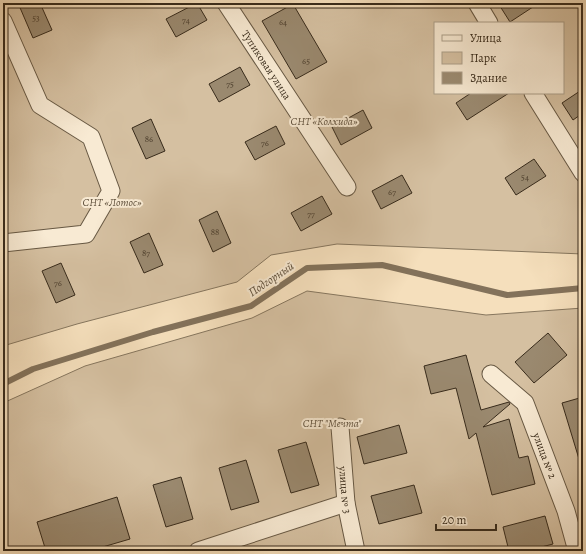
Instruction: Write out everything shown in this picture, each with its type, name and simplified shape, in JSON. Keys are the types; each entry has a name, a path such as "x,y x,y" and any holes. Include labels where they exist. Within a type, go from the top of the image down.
{"street":[{"name":"Тупиковая улица","path":"226,3 347,187"},
{"path":"476,3 488,22"},
{"path":"3,243 86,234 111,191 91,137 40,105 5,29"},
{"path":"534,94 583,173"},
{"name":"улица № 2","path":"491,374 525,404 566,511 577,551"},
{"name":"улица № 3","path":"340,427 346,503 356,551"},
{"path":"198,551 346,503"}],"green space":[{"path":"3,3 583,3 583,254 337,244 271,255 237,282 77,324 3,346"},
{"name":"СНТ \"Мечта\"","path":"307,291 486,315 583,308 583,551 3,551 3,403 85,366 252,318"}],"building":[{"path":"18,3 40,3 52,30 33,38"},
{"path":"197,3 207,20 176,37 166,19"},
{"path":"498,3 539,3 510,22"},
{"path":"293,4 327,62 296,79 262,21"},
{"path":"240,67 250,85 219,102 209,84"},
{"path":"583,89 583,113 573,120 562,103"},
{"path":"470,94 507,94 467,120 456,103"},
{"path":"363,110 372,128 341,145 332,127"},
{"path":"151,119 165,151 146,159 132,128"},
{"path":"276,126 285,144 255,160 245,142"},
{"path":"534,159 546,176 516,195 505,178"},
{"path":"402,175 412,193 381,209 372,191"},
{"path":"322,196 332,214 301,231 291,213"},
{"path":"217,211 231,243 213,252 199,220"},
{"path":"149,233 163,265 144,273 130,242"},
{"path":"61,263 75,295 56,303 42,271"},
{"path":"548,333 567,355 534,383 515,362"},
{"path":"466,355 481,410 509,402 510,404 483,427 509,419 519,458 528,456 535,484 492,495 476,433 469,439 456,388 431,394 424,366"},
{"path":"583,397 583,458 579,459 562,403"},
{"path":"399,425 407,453 364,464 357,437"},
{"path":"306,442 319,485 291,493 278,450"},
{"path":"246,460 259,502 231,510 219,468"},
{"path":"181,477 193,519 166,527 153,485"},
{"path":"414,485 422,513 379,524 371,496"},
{"path":"117,497 130,539 89,551 46,551 37,522"},
{"path":"545,516 553,544 526,551 509,551 503,527"}],"waterway":[{"name":"Подгорный","path":"3,384 33,369 153,332 251,306 307,268 382,265 507,295 583,288"}],"park label":[{"name":"СНТ «Колхида»","path":"324,121"},
{"name":"СНТ «Лотос»","path":"112,202"}]}
